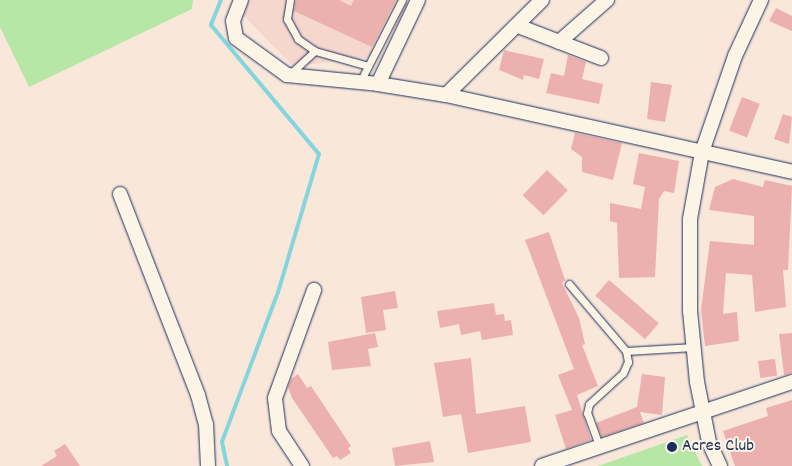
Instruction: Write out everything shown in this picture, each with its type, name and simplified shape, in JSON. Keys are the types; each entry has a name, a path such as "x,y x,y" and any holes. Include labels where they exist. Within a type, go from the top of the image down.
{"street":[{"path":"241,0 233,21 236,38 278,72 289,75 378,84 446,95 792,172"},
{"path":"378,84 418,0"},
{"path":"446,95 518,26 542,0"},
{"path":"559,42 607,0"},
{"path":"720,466 709,442 694,347 690,311 690,219 702,152 735,56 761,0"},
{"path":"518,26 602,58"},
{"path":"120,194 198,395 206,424 208,466"},
{"path":"302,466 278,430 275,398 314,290"},
{"path":"542,466 792,382"}],"lane":[{"path":"290,0 289,28 298,39 315,51 368,66"},
{"path":"360,82 402,0"},
{"path":"289,75 315,51"},
{"path":"569,284 626,351 628,362 623,373 589,404 586,413 600,448"},
{"path":"626,351 694,347"}],"shaded area":[{"path":"247,0 403,0 377,57 293,66 241,13"}],"green space":[{"path":"0,0 193,0 192,9 29,87 0,27"},
{"name":"Acres Club","path":"687,435 702,466 598,466"}],"building":[{"path":"296,0 339,0 351,6 354,0 396,0 372,47 294,11"},
{"path":"776,8 792,16 792,31 769,21"},
{"path":"504,50 544,59 539,79 524,75 523,80 499,70"},
{"path":"568,55 586,62 582,79 603,84 599,104 546,93 551,73 564,76"},
{"path":"651,82 672,85 665,122 647,119"},
{"path":"742,97 760,104 747,137 729,131"},
{"path":"783,114 792,117 789,144 774,139"},
{"path":"575,133 622,143 613,180 582,172 582,157 571,149"},
{"path":"639,153 679,161 674,193 664,191 659,199 655,277 619,278 617,223 610,221 610,203 641,209 645,187 633,184"},
{"path":"547,170 568,190 544,215 523,195"},
{"path":"733,179 763,187 765,180 792,186 788,270 783,270 786,307 755,312 752,275 726,273 723,314 737,312 739,341 705,346 701,310 710,241 754,245 754,216 709,210 715,187"},
{"path":"549,232 565,280 562,283 579,318 585,344 582,345 598,386 577,395 591,440 566,449 555,415 572,410 558,375 574,369 525,240"},
{"path":"609,280 659,323 645,339 595,296"},
{"path":"395,291 398,308 383,310 386,330 366,333 361,297"},
{"path":"494,303 496,315 504,314 505,321 511,320 513,335 482,340 480,331 461,335 459,324 440,328 437,311"},
{"path":"375,333 378,347 368,349 371,366 332,370 328,342"},
{"path":"792,333 792,373 784,375 779,334"},
{"path":"471,358 476,414 525,406 531,442 468,453 461,414 443,417 434,363"},
{"path":"775,359 777,376 760,378 758,361"},
{"path":"298,374 307,388 311,386 351,446 348,448 351,453 340,460 337,456 333,458 292,398 288,387 291,379"},
{"path":"642,374 665,377 662,415 640,412 644,423 602,437 596,423 637,407"},
{"path":"792,400 792,466 735,466 723,431 768,416 766,408"},
{"path":"430,441 434,462 395,466 392,448"},
{"path":"65,444 80,466 41,466 57,456 54,451"}],"waterway":[{"path":"221,0 211,25 319,154 278,292 222,442 227,466"}],"place":[{"name":"Acres Club","path":"672,447"}]}
